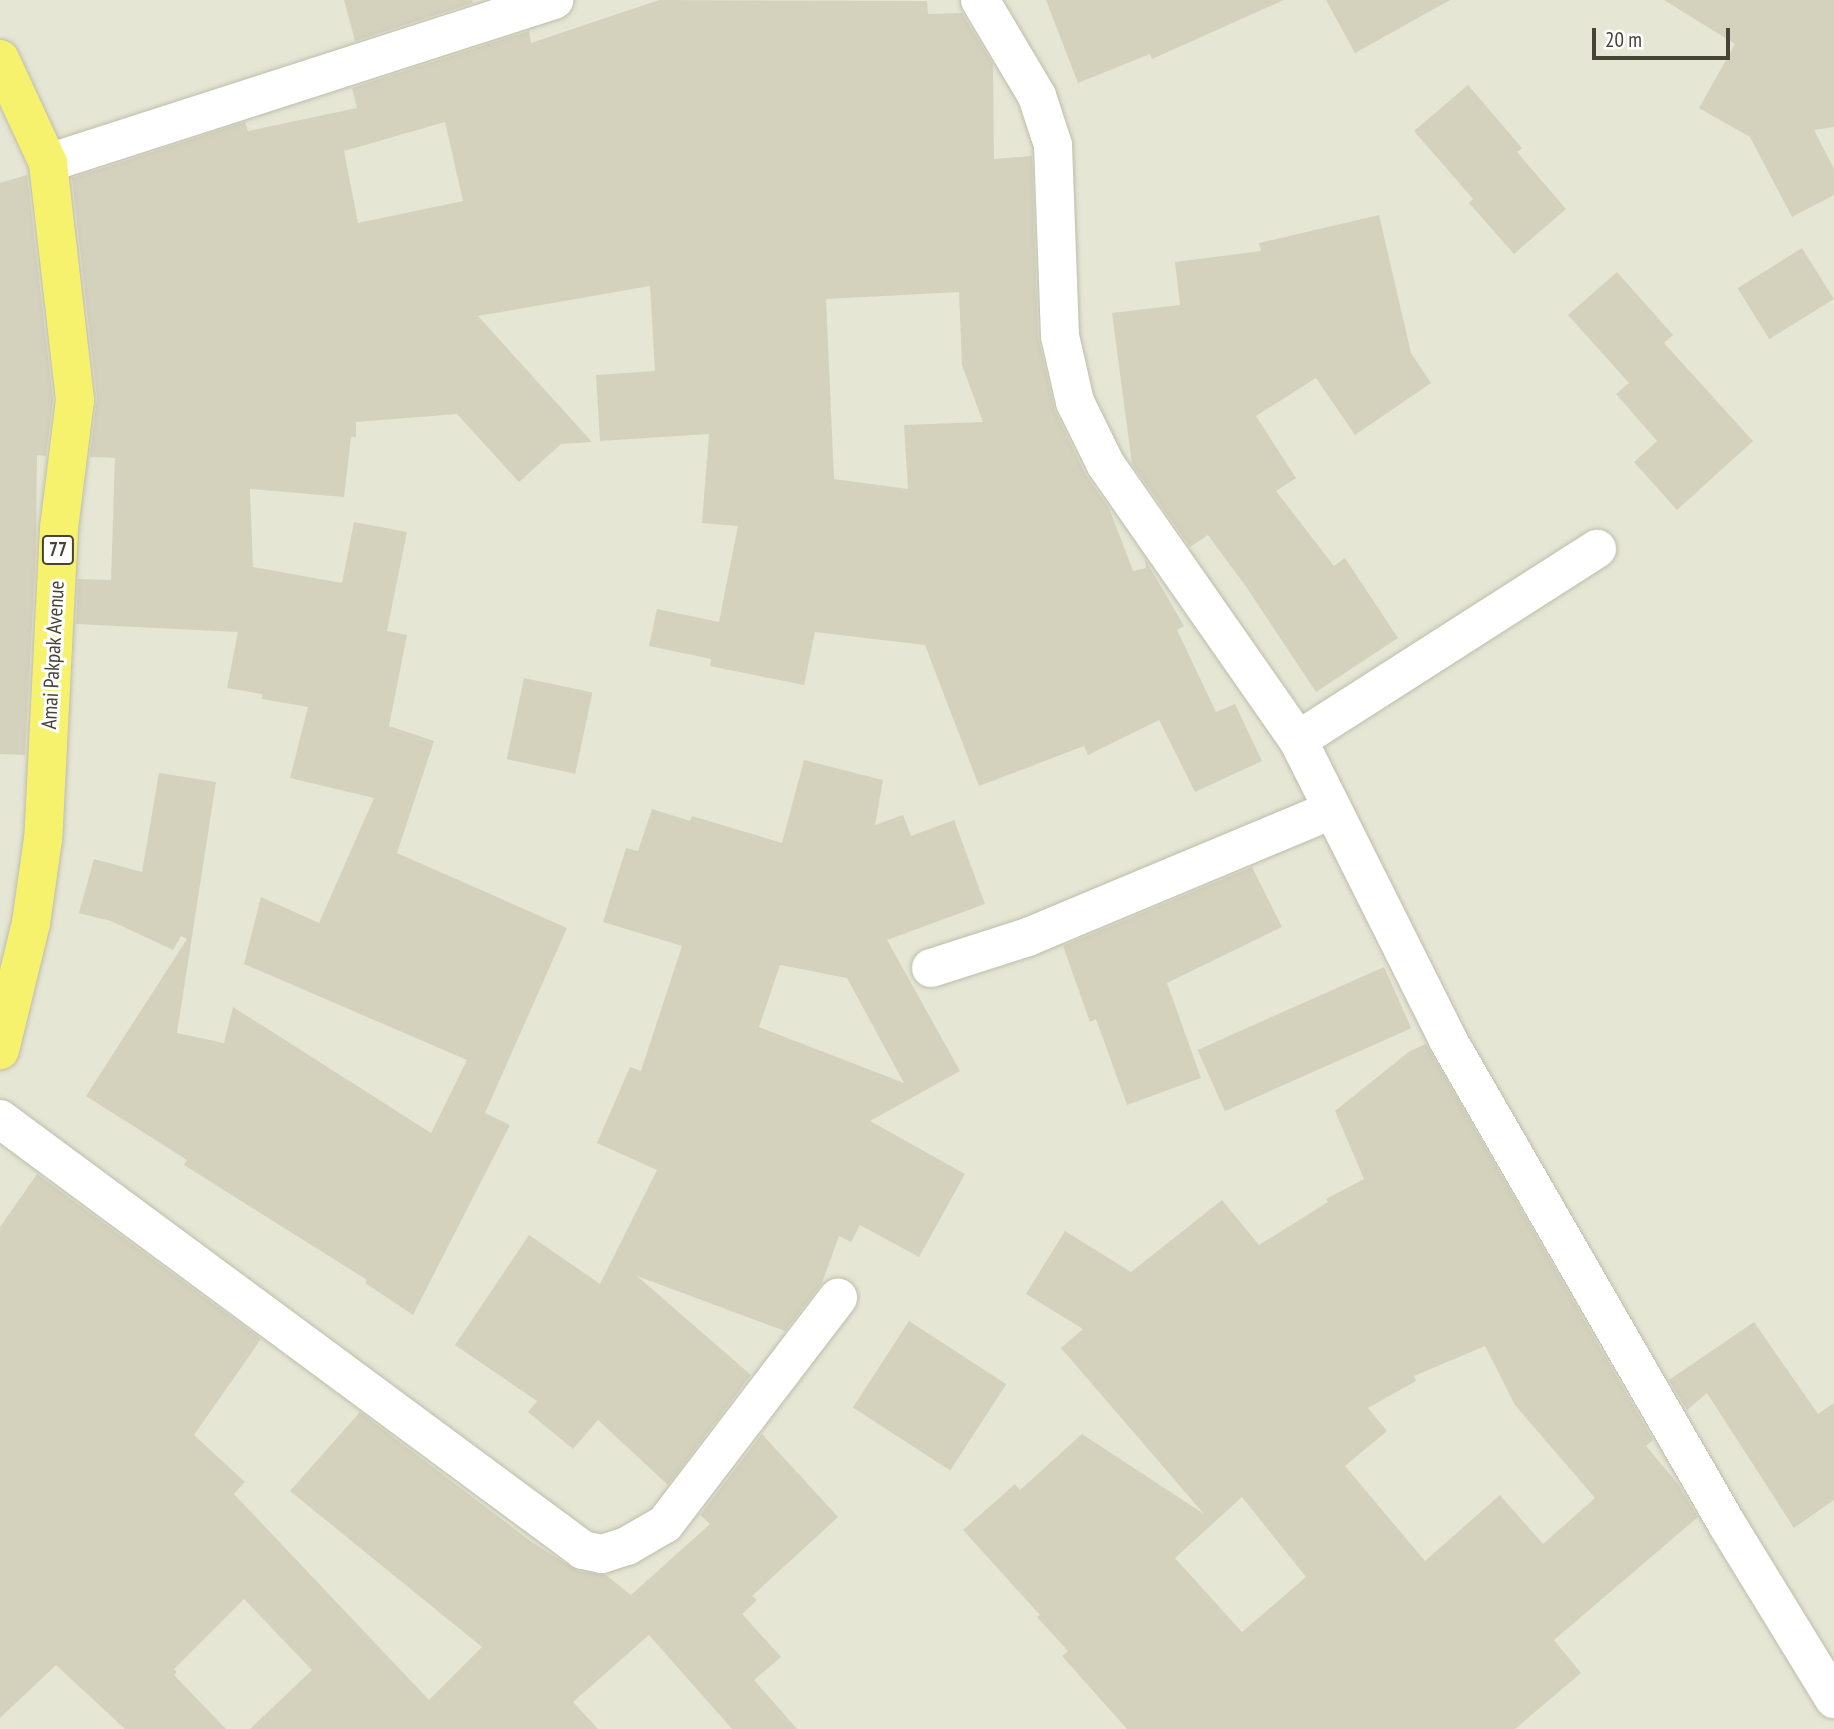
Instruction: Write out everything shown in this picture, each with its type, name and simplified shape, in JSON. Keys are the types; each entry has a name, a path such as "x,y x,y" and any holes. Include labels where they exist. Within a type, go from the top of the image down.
{"highway":[{"name":"Amai Pakpak Avenue","path":"0,59 48,163 75,400 59,528 43,839 32,923 0,1050"}],"street":[{"path":"48,163 554,0"},
{"path":"982,0 1037,96 1053,145 1060,336 1075,402 1106,465 1298,740 1448,1040 1728,1526 1834,1699"},
{"path":"1298,740 1597,549"},
{"path":"931,968 1028,937 1331,810"},
{"path":"0,1119 583,1550 602,1554 627,1546 665,1524 838,1298"}],"shaded area":[{"path":"0,0 1834,0 1834,1729 0,1729"}],"building":[{"path":"344,0 472,0 473,3 355,41"},
{"path":"659,0 927,1 928,14 962,13 993,64 994,159 1032,156 1038,337 1055,411 1086,475 1109,508 1133,571 1146,568 1145,559 1184,626 1177,630 1216,712 1235,704 1262,761 1195,792 1159,720 1088,755 1084,746 979,786 925,645 815,632 804,685 710,666 711,659 649,646 657,609 719,622 738,526 702,523 709,434 600,441 596,375 655,371 650,286 478,316 592,442 561,444 519,482 457,414 356,422 356,437 351,437 344,497 250,489 253,567 342,583 354,522 407,532 387,631 407,635 389,726 434,741 397,853 567,928 485,1113 510,1125 413,1315 365,1283 367,1280 184,1165 187,1160 86,1096 187,939 181,936 173,950 111,921 79,913 94,859 142,872 159,773 216,782 177,1033 224,1043 233,1007 431,1133 467,1060 244,964 261,897 319,923 374,798 290,778 308,707 262,699 262,694 227,688 238,632 76,624 78,579 111,580 115,458 90,457 97,398 72,178 245,122 248,131 357,108 352,88 529,31 531,43","holes":["445,122 463,201 358,223 344,151","959,292 962,365 983,422 904,425 908,489 834,479 826,299"]},
{"path":"1046,0 1284,0 1152,59 1150,54 1078,83"},
{"path":"1326,0 1450,0 1355,53"},
{"path":"1664,0 1834,0 1834,127 1814,130 1834,169 1834,195 1792,217 1750,137 1699,108 1735,44"},
{"path":"1468,85 1522,148 1517,152 1566,209 1514,254 1469,203 1473,199 1414,131"},
{"path":"27,175 53,400 46,456 37,455 36,550 25,755 0,754 0,183"},
{"path":"1379,215 1411,353 1431,383 1355,435 1316,378 1256,416 1296,478 1276,491 1334,566 1345,558 1398,638 1316,692 1208,535 1190,547 1132,464 1112,313 1180,305 1175,262 1261,251 1259,243"},
{"path":"1802,248 1834,299 1769,339 1738,288"},
{"path":"1617,272 1673,335 1664,343 1753,441 1677,510 1634,462 1657,441 1616,394 1629,383 1568,315"},
{"path":"524,678 592,693 575,774 507,759"},
{"path":"804,760 883,780 875,825 903,815 911,836 954,820 985,904 887,940 960,1071 870,1121 965,1174 919,1257 860,1225 851,1242 839,1236 822,1283 785,1331 637,1276 751,1375 668,1485 598,1420 573,1449 528,1412 537,1401 455,1345 529,1235 600,1284 657,1170 597,1143 630,1067 641,1071 682,946 603,922 626,848 638,851 652,809 690,821 692,816 782,843","holes":["780,965 847,978 904,1083 759,1027"]},
{"path":"1252,867 1282,927 1167,983 1201,1078 1127,1105 1096,1019 1090,1022 1063,946"},
{"path":"1384,967 1411,1028 1225,1111 1198,1050"},
{"path":"1426,1044 1653,1440 1646,1446 1678,1484 1698,1517 1554,1640 1581,1673 1515,1729 1127,1729 1062,1656 1068,1651 1037,1617 1040,1615 963,1530 1015,1484 1020,1490 1082,1434 1204,1514 1061,1348 1083,1329 1026,1294 1065,1231 1131,1272 1222,1200 1259,1245 1328,1202 1326,1199 1364,1179 1335,1111 1410,1051","holes":["1485,1346 1515,1405 1595,1498 1543,1544 1500,1495 1425,1561 1345,1466 1387,1431 1368,1408 1416,1381 1414,1376","1242,1497 1306,1577 1242,1632 1175,1558"]},
{"path":"37,1174 261,1339 194,1435 245,1482 234,1494 429,1700 482,1647 290,1491 360,1412 533,1543 578,1571 606,1575 631,1595 710,1524 700,1515 762,1434 838,1517 752,1596 757,1600 742,1614 781,1657 754,1680 797,1729 732,1729 649,1635 573,1702 598,1729 250,1729 312,1670 244,1599 174,1669 177,1672 174,1675 226,1729 125,1729 56,1665 0,1718 0,1227"},
{"path":"909,1321 1006,1384 950,1471 853,1407"},
{"path":"1754,1322 1818,1414 1834,1403 1834,1500 1794,1528 1707,1393 1687,1410 1669,1380"}]}
